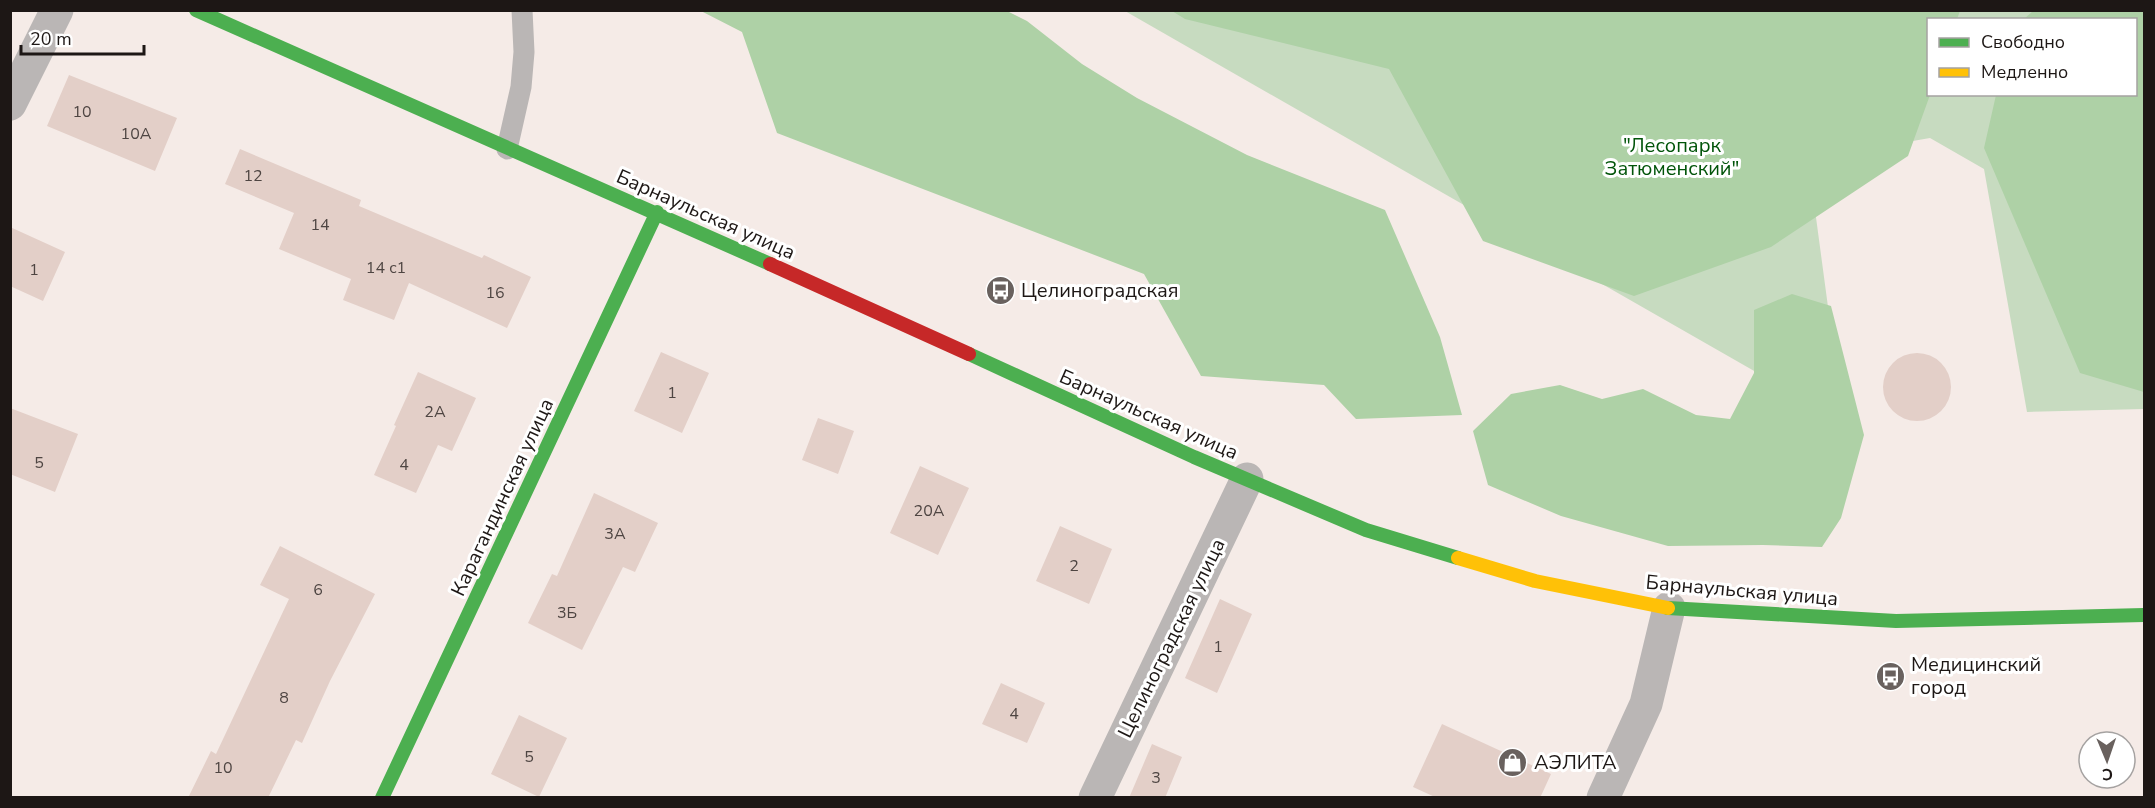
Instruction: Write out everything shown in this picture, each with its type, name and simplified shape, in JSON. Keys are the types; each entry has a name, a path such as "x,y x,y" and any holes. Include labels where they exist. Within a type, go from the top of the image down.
{"street":[{"path":"10,104 57,10"},
{"name":"Барнаульская улица","path":"196,10 507,149 657,212 1247,479 1366,530 1535,581 1669,608 1896,621 2145,615"},
{"name":"Карагандинская улица","path":"382,798 657,212"},
{"name":"Целиноградская улица","path":"1095,798 1247,479"},
{"path":"1603,798 1646,704 1669,608"}],"lane":[{"path":"507,149 521,87 524,52 522,10"}],"green space":[{"path":"701,11 1007,11 1027,21 1082,64 1137,98 1247,155 1385,210 1440,337 1462,415 1356,419 1324,385 1201,376 1144,274 777,133 742,32"},
{"name":"\"Лесопарк Затюменский\"","path":"1125,11 2144,11 2144,409 2027,412 1984,169 1930,138 1855,151 1813,195 1839,389 1782,387"},
{"path":"1172,11 1960,11 1957,18 1927,18 1927,96 1930,96 1908,156 1771,247 1634,296 1483,241 1389,69 1185,19"},
{"path":"2033,11 2144,11 2144,392 2080,373 1984,148 1996,96 2137,96 2137,18 2025,18"},
{"path":"1792,294 1831,306 1864,435 1841,518 1822,547 1668,546 1561,516 1488,485 1473,431 1511,394 1560,385 1602,399 1643,389 1696,415 1730,419 1754,373 1754,310"}],"building":[{"path":"69,75 177,118 155,171 47,126"},
{"path":"240,149 361,200 359,206 482,258 484,255 531,277 507,328 409,283 394,320 343,300 351,279 279,249 294,213 225,184"},
{"path":"10,227 65,252 43,301 10,286"},
{"path":"661,352 709,373 682,433 634,411"},
{"path":"1917,353 1930,356 1941,363 1948,374 1951,387 1948,400 1941,411 1930,418 1917,421 1904,418 1893,411 1886,400 1883,387 1886,374 1893,363 1904,356"},
{"path":"418,372 476,398 452,451 438,445 416,493 374,475"},
{"path":"10,408 78,434 55,492 10,474"},
{"path":"818,418 854,431 838,474 802,460"},
{"path":"920,466 969,488 938,555 890,533"},
{"path":"594,493 658,523 635,572 623,567 582,650 528,623 552,574 557,576"},
{"path":"1060,526 1112,549 1089,604 1036,581"},
{"path":"280,546 375,594 330,681 302,743 296,740 268,798 188,798 211,751 216,754 289,599 260,585"},
{"path":"1220,599 1252,614 1217,693 1185,678"},
{"path":"1001,683 1045,703 1027,743 982,724"},
{"path":"519,715 567,738 539,797 491,774"},
{"path":"1442,724 1551,774 1540,798 1437,798 1413,787"},
{"path":"1152,744 1182,757 1165,798 1129,798"}],"traffic: fast":[{"path":"196,10 770,264"},
{"path":"382,798 657,212"},
{"path":"969,354 1194,457 1366,530 1458,558"},
{"path":"1668,608 1896,621 2144,615"}],"traffic: slow":[{"path":"1458,558 1535,581 1668,608"}],"traffic: jam":[{"path":"770,264 969,354"}],"place":[{"name":"Целиноградская","path":"1000,290"},
{"name":"Медицинский город","path":"1890,676"},
{"name":"АЭЛИТА","path":"1513,762"}]}
